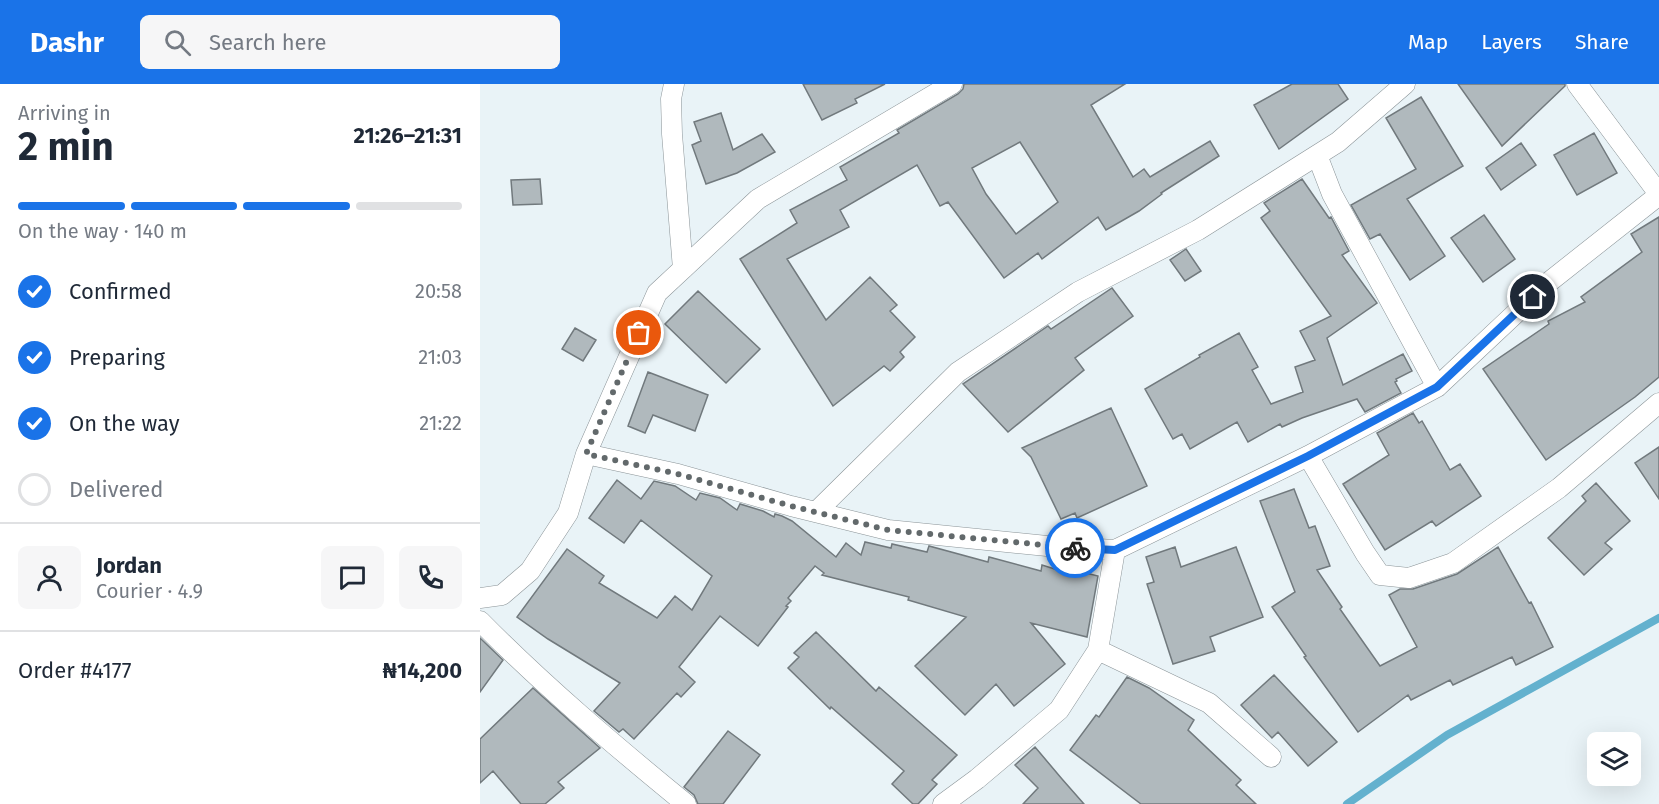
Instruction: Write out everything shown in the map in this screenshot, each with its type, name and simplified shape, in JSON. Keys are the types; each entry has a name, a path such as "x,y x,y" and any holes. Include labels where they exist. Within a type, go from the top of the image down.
{"street":[{"path":"674,84 671,99 672,134 683,269"},
{"path":"480,598 502,595 530,571 568,513 586,454 657,293 758,200 952,84"},
{"path":"816,512 958,372 1078,292 1198,230 1338,142 1405,84"},
{"path":"586,454 678,474 888,530 1047,546 1115,550 1308,456 1437,387 1550,282 1659,194 1577,84"},
{"path":"1317,155 1332,194 1437,387"},
{"path":"1308,456 1380,575 1409,578 1453,563 1559,488 1659,403"},
{"path":"943,804 977,779 1059,710 1098,650 1115,550"},
{"path":"480,621 540,679 686,804"},
{"path":"1098,650 1209,703 1271,757"}],"building":[{"path":"803,84 885,84 855,99 857,103 822,120"},
{"path":"964,84 1125,84 1091,105 1133,177 1144,169 1150,177 1210,141 1219,156 1161,193 1139,211 1106,230 1098,217 1042,259 1038,253 1004,278 948,202 940,206 917,165 840,210 849,227 787,259 826,320 870,277 897,305 890,311 915,337 900,352 904,357 890,371 884,366 833,406 740,259 797,223 790,210 847,180 840,167 899,133 897,130 963,89","holes":["1020,142 1058,202 1016,234 986,194 972,168"]},
{"path":"1292,84 1338,84 1348,99 1279,149 1254,105"},
{"path":"1458,84 1565,84 1565,86 1502,146"},
{"path":"1421,97 1463,166 1407,199 1445,256 1410,280 1380,234 1370,239 1351,205 1416,169 1386,118"},
{"path":"721,113 733,150 762,134 775,152 737,173 706,184 692,145 701,141 694,122"},
{"path":"1594,133 1617,173 1577,195 1554,155"},
{"path":"1521,143 1536,165 1501,190 1486,168"},
{"path":"540,179 542,204 513,205 511,180"},
{"path":"1302,179 1329,218 1331,217 1349,251 1342,255 1377,303 1327,338 1343,385 1403,354 1412,371 1396,379 1395,382 1401,393 1365,412 1357,399 1282,427 1280,424 1248,442 1237,422 1190,449 1182,434 1173,439 1145,389 1239,333 1258,367 1252,370 1271,404 1303,392 1295,367 1315,360 1300,331 1331,316 1261,218 1270,211 1264,203"},
{"path":"1484,215 1515,259 1483,282 1451,238"},
{"path":"1659,217 1659,377 1635,397 1546,460 1483,369 1549,324 1548,321 1585,302 1581,297 1642,252 1631,234"},
{"path":"1186,249 1201,271 1185,281 1170,260"},
{"path":"1112,288 1133,316 1075,358 1084,370 1008,432 963,384 1048,326 1051,329"},
{"path":"698,291 760,349 726,383 665,324"},
{"path":"575,328 596,340 583,361 562,349"},
{"path":"648,372 708,395 695,431 653,415 645,433 628,426"},
{"path":"1111,408 1147,486 1077,518 1075,513 1061,519 1031,457 1022,448"},
{"path":"1413,413 1419,423 1422,421 1450,470 1460,464 1481,496 1436,526 1432,521 1385,550 1343,484 1389,455 1377,433"},
{"path":"1659,447 1659,499 1635,463"},
{"path":"617,480 641,499 654,481 675,486 696,500 700,493 720,498 737,510 740,504 774,517 775,514 782,516 792,521 836,557 846,543 861,555 865,542 891,548 892,544 927,552 929,546 988,562 989,557 1041,571 1042,565 1061,571 1062,567 1098,576 1087,637 1031,623 1065,664 1014,706 996,684 965,715 915,666 966,617 908,600 909,597 822,575 824,573 815,566 788,598 791,601 786,606 788,607 758,646 720,616 679,667 695,682 681,697 677,693 634,739 623,729 619,732 594,711 620,683 517,617 567,549 604,576 599,583 657,618 675,596 692,610 712,576 641,520 624,543 589,518"},
{"path":"1596,483 1630,521 1605,543 1612,549 1584,575 1548,538 1586,501 1582,496"},
{"path":"1294,489 1309,528 1315,526 1330,566 1317,570 1342,607 1340,609 1380,666 1417,647 1389,595 1400,589 1413,589 1457,574 1498,547 1529,603 1531,602 1553,647 1516,665 1512,657 1453,685 1450,680 1411,700 1408,695 1358,732 1304,657 1306,656 1272,607 1295,592 1260,501"},
{"path":"1175,547 1181,567 1236,547 1263,617 1210,637 1215,651 1173,664 1147,584 1154,582 1146,557"},
{"path":"816,632 876,691 879,687 957,755 932,780 937,784 918,804 913,804 892,784 904,771 831,707 830,709 788,668 799,657 794,653"},
{"path":"480,638 503,660 480,692"},
{"path":"1274,675 1337,742 1308,766 1278,732 1272,738 1241,705"},
{"path":"1127,677 1149,688 1194,720 1188,730 1241,780 1236,785 1256,804 1141,804 1070,750 1096,715 1099,717"},
{"path":"533,688 600,748 558,782 564,788 545,804 521,804 493,771 480,783 480,739"},
{"path":"728,731 760,755 723,804 698,804 694,795 684,787"},
{"path":"1035,747 1084,804 1023,804 1038,788 1015,765"}],"waterway":[{"path":"1347,804 1447,735 1659,618"}],"way so far":[{"path":"639,333 586,454 678,474 791,506 888,530 1075,548"}],"route":[{"path":"1075,548 1115,550 1308,456 1437,387 1533,297"}]}
